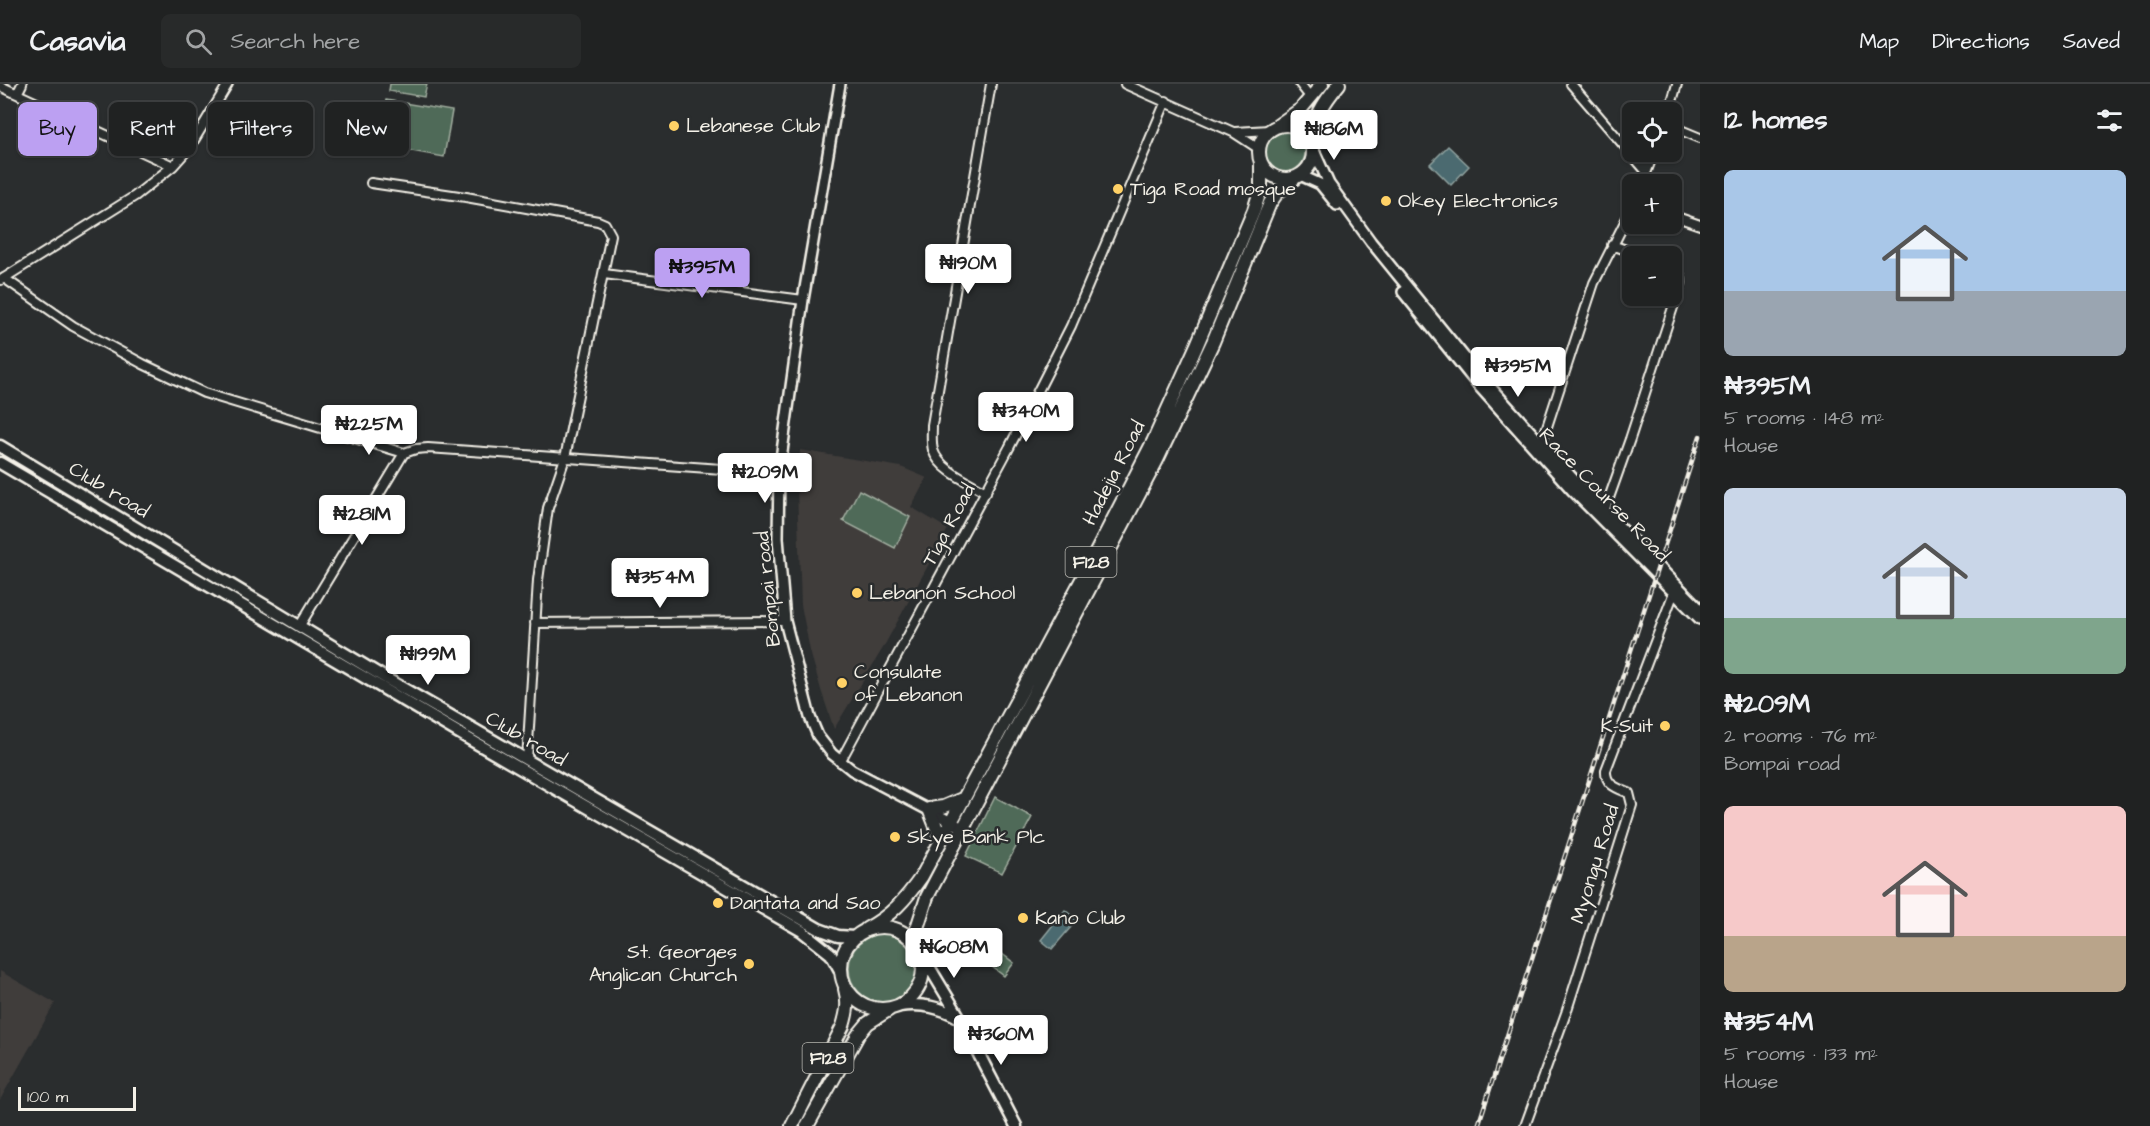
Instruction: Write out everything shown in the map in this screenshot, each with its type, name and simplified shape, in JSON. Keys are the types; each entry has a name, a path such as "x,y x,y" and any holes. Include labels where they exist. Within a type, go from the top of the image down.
{"main road":[{"path":"1259,149 1261,142 1273,128 1301,109 1322,84"},
{"name":"F128","path":"1297,177 1307,170 1311,163 1316,117 1339,84"},
{"path":"1273,128 1294,126 1302,130 1313,146"},
{"name":"F128","path":"1259,149 1261,164"},
{"path":"1261,164 1275,177 1285,180 1297,177"},
{"name":"Hadejia Road","path":"866,929 883,920 909,895 922,876 1088,568 1180,385 1254,210 1261,188 1261,164"},
{"name":"Hadejia Road","path":"920,951 917,928 927,897 1158,460 1213,342 1270,203 1284,186 1297,177"},
{"name":"Club road","path":"0,446 299,627 307,638 527,760 714,874 819,929 838,936 855,937"},
{"path":"0,463 714,874 802,931 831,954 841,972"},
{"path":"941,839 929,809 943,807 962,799"},
{"path":"866,929 878,926 890,927 902,931 911,938 960,1018 1016,1126"},
{"name":"F128","path":"792,1126 843,1026 848,999 841,972 841,961 846,948 866,929"},
{"name":"F128","path":"807,1126 858,1035 868,1023 912,997 920,985 924,970 920,951"},
{"path":"844,986 859,1003 880,1010 913,1004 931,1006 960,1018"}],"street":[{"path":"17,94 22,84"},
{"path":"228,84 190,147 173,166 135,196 2,279 73,326 143,364 204,393 404,453 428,448 779,473"},
{"name":"Bompai road","path":"840,84 803,300 779,473 778,538 785,621 810,717 818,736 840,762 964,829"},
{"path":"986,492 941,462 933,450 932,433 991,84"},
{"path":"1125,84 1233,132 1259,149"},
{"path":"1300,84 1311,98"},
{"path":"1571,84 1646,171"},
{"path":"1672,102 1677,84"},
{"path":"0,87 173,166"},
{"name":"Tiga Road","path":"840,762 986,492 1071,326 1166,101"},
{"path":"1233,132 1273,128"},
{"path":"1682,131 1700,138"},
{"name":"Race Course Road","path":"1313,146 1329,184 1376,248 1474,369 1700,619"},
{"path":"1645,174 1650,162"},
{"name":"Race Course Road","path":"1297,177 1320,184 1325,189 1477,384 1572,490 1675,589 1700,609"},
{"path":"371,183 466,197 598,221 605,224 611,235 565,458 548,508 538,580 527,760"},
{"path":"1682,219 1700,225"},
{"path":"1542,445 1594,283 1622,226"},
{"path":"1612,244 1622,248"},
{"path":"604,274 803,300"},
{"path":"1604,512 1674,306"},
{"path":"299,627 404,453"},
{"name":"Myongu Road","path":"1525,1126 1566,1013 1632,804 1629,793 1610,785 1607,781 1606,770 1675,589"},
{"path":"535,623 785,621"}],"shaded area":[{"name":"Lebanon School","path":"800,450 901,467 927,478 911,507 948,529 883,648 834,729 810,651 801,605 797,489"},
{"path":"0,971 55,1003 0,1100"}],"green space":[{"path":"390,84 427,84 424,97 389,91"},
{"path":"409,104 452,111 444,157 409,151"},
{"path":"1285,132 1299,138 1305,152 1299,166 1285,172 1271,166 1265,152 1271,138"},
{"path":"859,490 910,517 895,548 843,521"},
{"path":"995,797 1032,817 1002,873 966,856"},
{"path":"876,934 890,934 902,939 912,949 917,968 912,987 902,997 890,1002 876,1002 864,997 854,987 849,975 849,961 854,949 864,939"},
{"path":"1001,953 1014,963 1004,976 991,966"}],"water":[{"path":"1448,146 1469,166 1451,185 1430,164"},
{"path":"1065,910 1077,920 1052,949 1041,940"}],"railway":[{"path":"1478,1126 1700,436"}],"place":[{"name":"Lebanese Club","path":"674,126"},
{"name":"Tiga Road mosque","path":"1118,189"},
{"name":"Okey Electronics","path":"1386,201"},
{"name":"Lebanon School","path":"857,593"},
{"name":"Consulate of Lebanon","path":"842,683"},
{"name":"K-Suit","path":"1665,726"},
{"name":"Skye Bank Plc","path":"895,837"},
{"name":"Dantata and Sao","path":"718,903"},
{"name":"Kano Club","path":"1023,918"},
{"name":"St. Georges Anglican Church","path":"749,964"}]}
